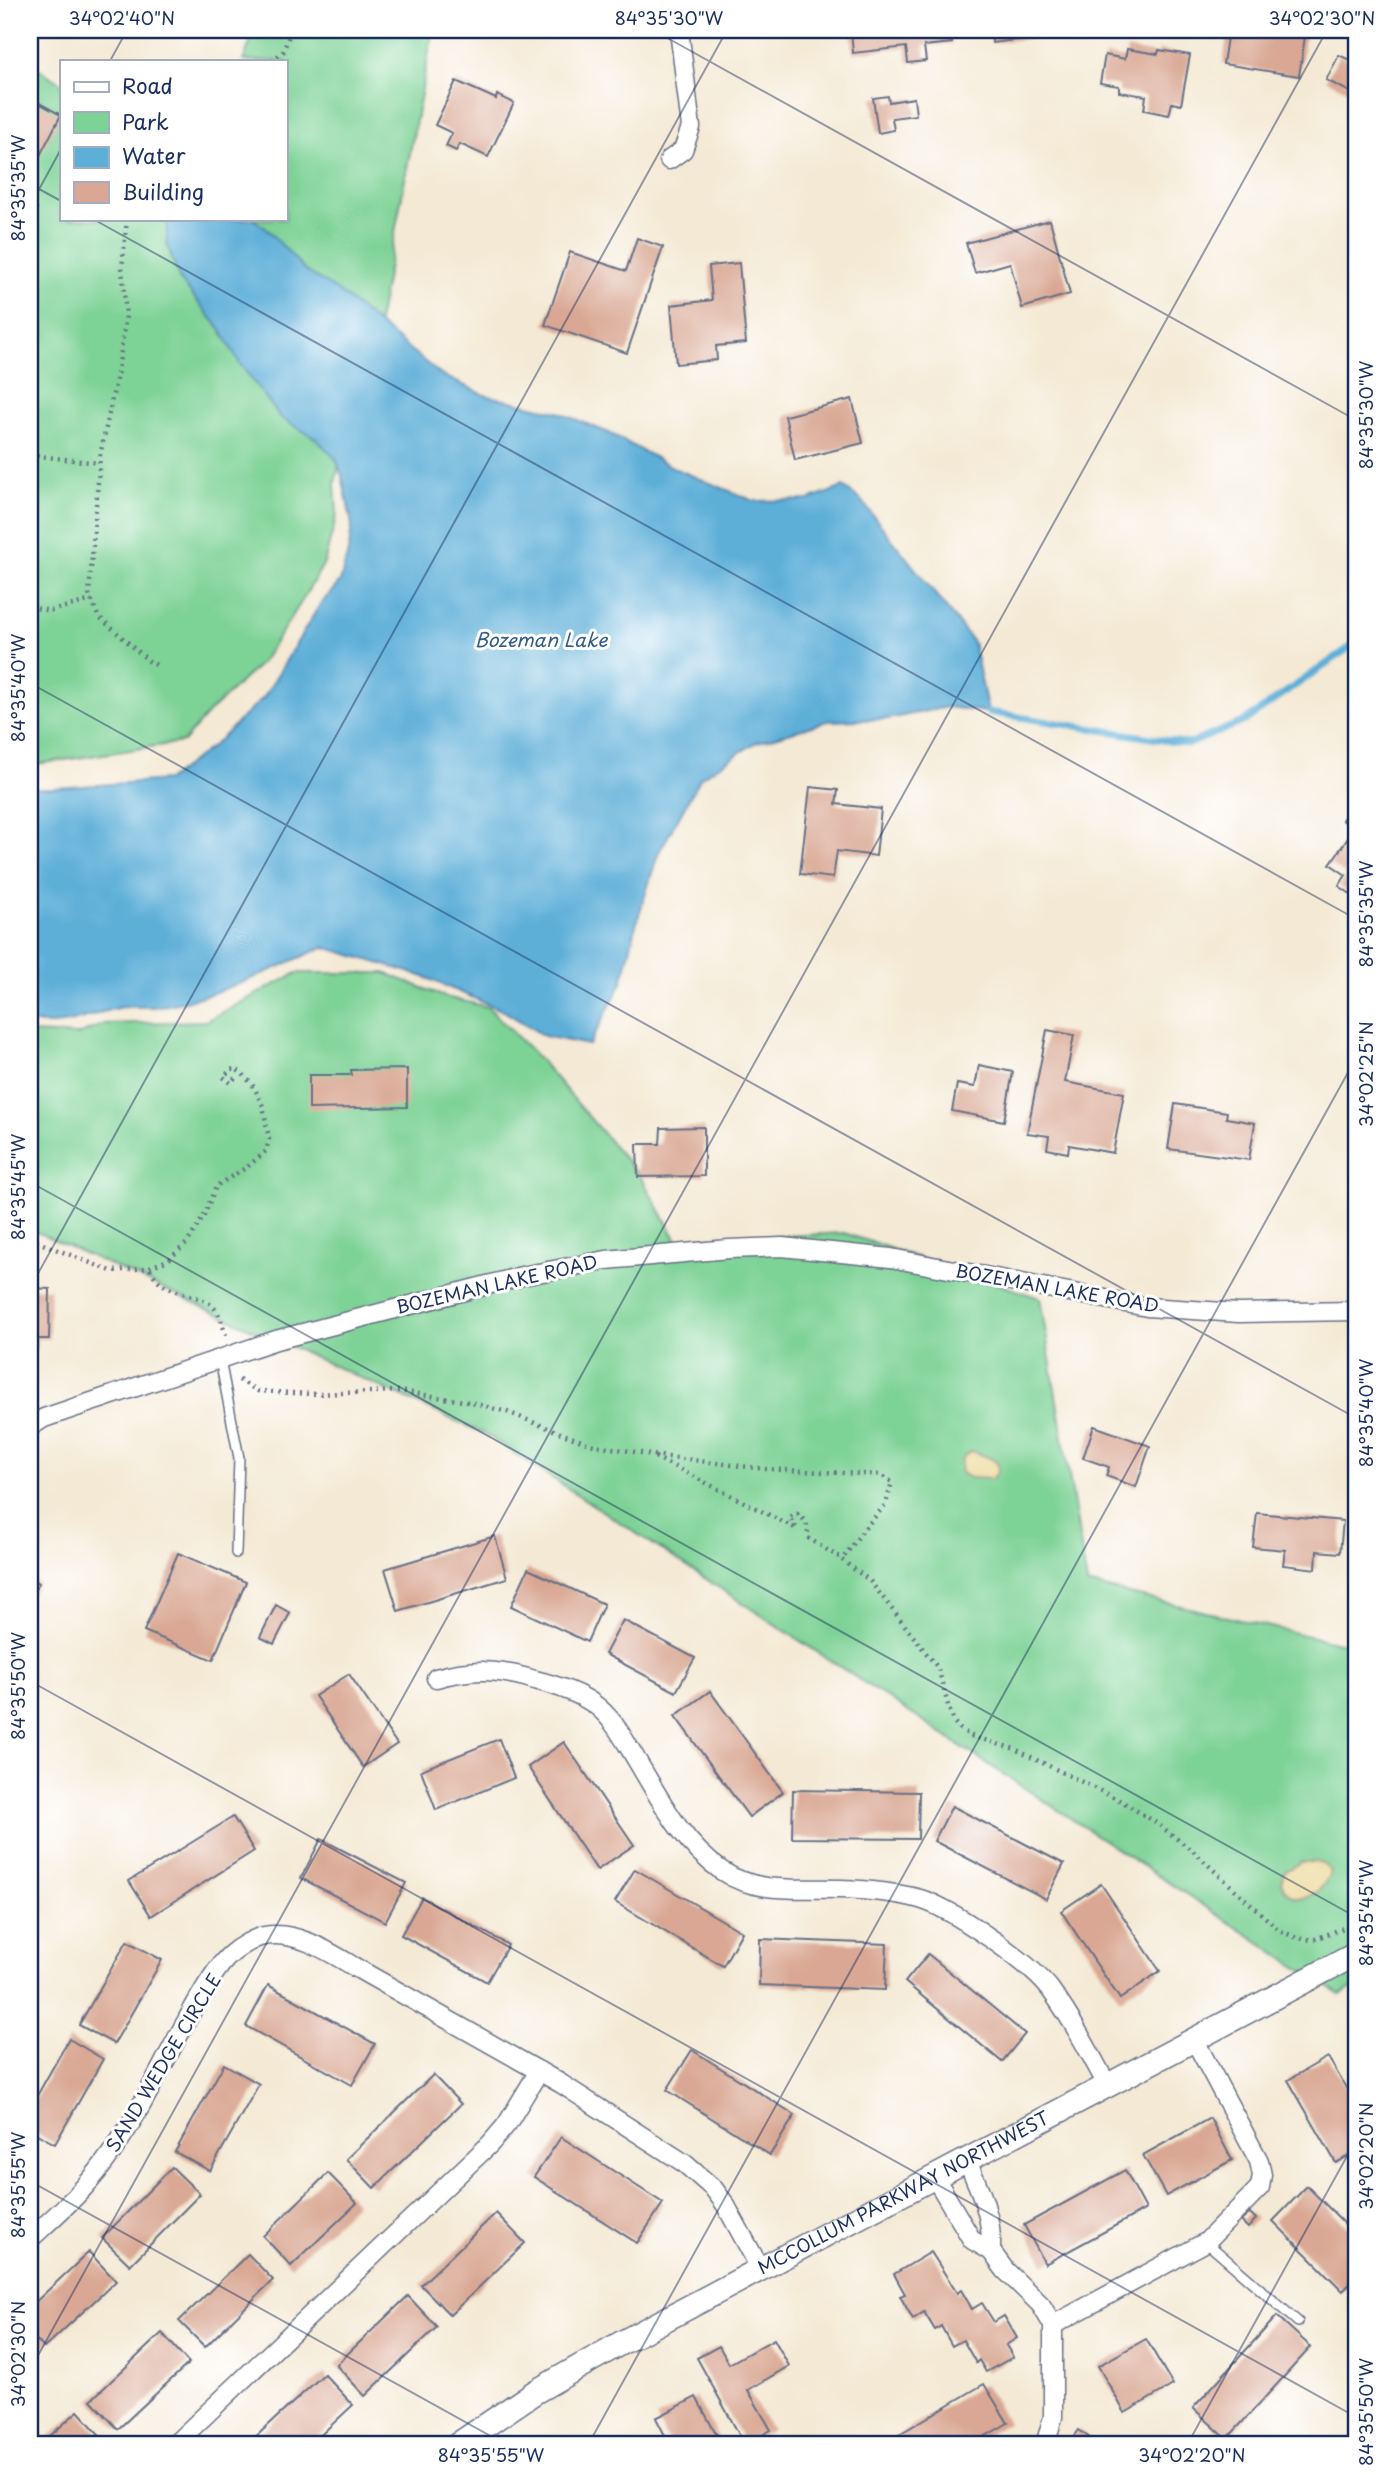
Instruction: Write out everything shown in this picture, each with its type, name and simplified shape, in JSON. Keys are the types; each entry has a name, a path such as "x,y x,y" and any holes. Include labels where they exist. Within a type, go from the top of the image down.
{"street":[{"path":"669,160 683,150 691,127 679,30"},
{"name":"BOZEMAN LAKE ROAD","path":"35,1422 276,1340 522,1276 606,1259 782,1247 891,1258 1147,1307 1239,1313 1356,1311"},
{"path":"436,1678 462,1671 519,1675 574,1693 595,1705 614,1723 685,1836 724,1872 747,1882 773,1888 878,1890 923,1900 966,1922 1011,1954 1049,1987 1107,2085"},
{"name":"SAND WEDGE CIRCLE","path":"30,2239 74,2198 104,2163 127,2128 201,1995 230,1955 263,1936 292,1937 322,1948 539,2071 684,2163 699,2174 725,2204 760,2268"},
{"name":"MCCOLLUM PARKWAY NORTHWEST","path":"457,2445 565,2373 1356,1954"},
{"path":"1053,2325 1206,2242 1260,2187 1262,2175 1259,2161 1194,2039"},
{"path":"174,2445 490,2144 506,2124 539,2071"},
{"path":"966,2159 981,2191 992,2230 990,2251"},
{"path":"934,2176 972,2240 990,2251 1005,2270 1041,2305 1053,2325 1052,2417 1045,2445"}],"lane":[{"path":"220,1360 239,1458 236,1553"},
{"path":"1206,2242 1298,2322"}],"path":[{"path":"273,60 283,51 291,30"},
{"path":"127,220 121,268 126,316 118,372 99,463 89,594 98,616 149,661 160,667"},
{"path":"30,455 99,463"},
{"path":"30,607 50,611 92,600"},
{"path":"30,1239 111,1271 147,1268 168,1261 187,1243 204,1216 216,1186 247,1167 266,1151 269,1139 263,1106 254,1087 243,1074 234,1068 223,1077 231,1083 235,1078"},
{"path":"150,1269 154,1277 164,1285 203,1301 215,1309 226,1335"},
{"path":"235,1370 237,1379 258,1391 311,1394 400,1391 484,1405 589,1444 765,1469 881,1475 892,1482 886,1504 864,1529 845,1557 838,1556 808,1538 808,1527 804,1518 797,1514 789,1517 797,1529 655,1457"},
{"path":"842,1560 870,1581 938,1668 949,1709 960,1729 971,1736 1015,1749 1039,1760 1121,1801 1158,1824 1194,1852 1279,1930 1297,1938 1313,1940 1356,1923"}],"green space":[{"path":"255,30 433,30 365,392 344,441 335,483 337,515 324,563 262,662 209,712 183,742 30,765 30,64 60,82 60,220 287,220 287,60 243,60"},
{"path":"297,973 385,973 445,997 488,1007 542,1062 642,1179 678,1242 844,1233 1040,1298 1087,1584 1356,1647 1356,1986 1340,1995 485,1434 30,1229 30,1033 78,1035 104,1024 206,1021"}],"sand":[{"path":"973,1451 998,1464 998,1472 992,1479 970,1478 961,1473 962,1459"},
{"path":"1301,1862 1321,1864 1330,1872 1321,1888 1307,1897 1299,1898 1286,1891 1281,1882 1284,1872"}],"water":[{"name":"Bozeman Lake","path":"167,220 254,220 265,227 305,270 338,291 441,375 485,395 558,412 609,433 676,469 754,501 809,500 843,487 860,499 973,642 988,712 947,707 888,719 828,721 755,743 701,777 658,854 636,925 622,983 589,1045 544,1036 504,1011 422,976 324,947 245,981 183,1002 156,1007 120,1008 61,1023 40,1024 30,1021 30,788 168,780 215,744 264,697 319,606 340,582 349,548 352,525 336,459 315,438 281,418 240,364 221,330 180,280 167,244"}],"building":[{"path":"851,30 951,30 952,43 924,46 926,61 908,63 906,47 853,53"},
{"path":"991,30 1039,30 1040,37 992,43"},
{"path":"1228,30 1306,30 1299,76 1223,64"},
{"path":"1127,49 1190,55 1181,105 1172,103 1169,115 1144,110 1146,96 1119,92 1119,86 1100,83 1105,55 1125,59"},
{"path":"1339,55 1356,63 1356,95 1326,80"},
{"path":"456,81 496,99 497,95 514,103 488,157 460,144 456,151 446,146 452,133 435,125"},
{"path":"888,96 889,102 914,98 916,115 892,118 894,130 878,133 873,98"},
{"path":"30,98 60,117 35,165 30,162"},
{"path":"30,205 37,209 30,222"},
{"path":"1050,220 1070,294 1022,308 1010,263 975,273 966,243"},
{"path":"637,238 663,247 627,353 545,325 570,252 626,271"},
{"path":"739,263 746,343 716,346 717,360 676,364 671,305 712,300 709,266"},
{"path":"852,399 863,443 795,460 785,416"},
{"path":"810,787 838,790 836,804 881,809 876,856 837,851 833,878 800,874"},
{"path":"1356,799 1355,897 1339,886 1346,875 1330,864 1355,828 1342,820"},
{"path":"1047,1030 1074,1035 1065,1082 1124,1093 1113,1153 1069,1145 1068,1153 1047,1149 1049,1136 1027,1133"},
{"path":"979,1065 1013,1072 1004,1121 952,1111 957,1084 975,1087"},
{"path":"407,1069 407,1107 309,1109 309,1075 352,1075 351,1070"},
{"path":"1175,1104 1227,1112 1226,1118 1255,1123 1249,1160 1168,1149"},
{"path":"704,1127 704,1176 638,1177 637,1144 660,1144 661,1128"},
{"path":"30,1288 50,1289 49,1339 37,1339 36,1350 30,1350"},
{"path":"1094,1426 1150,1446 1136,1487 1106,1476 1109,1467 1083,1458"},
{"path":"1257,1513 1343,1521 1340,1553 1317,1551 1316,1569 1283,1565 1285,1550 1253,1547"},
{"path":"495,1536 507,1578 398,1611 385,1569"},
{"path":"178,1553 246,1582 213,1660 144,1631"},
{"path":"528,1569 604,1604 587,1642 511,1606"},
{"path":"30,1577 39,1583 30,1597"},
{"path":"276,1605 290,1613 274,1644 260,1637"},
{"path":"623,1620 695,1658 676,1692 605,1654"},
{"path":"349,1674 397,1744 363,1767 315,1696"},
{"path":"710,1691 783,1792 749,1817 675,1716"},
{"path":"499,1739 514,1778 436,1810 421,1770"},
{"path":"564,1742 634,1845 597,1870 528,1767"},
{"path":"793,1790 919,1792 918,1839 792,1838"},
{"path":"952,1806 1064,1864 1046,1899 934,1841"},
{"path":"233,1817 254,1851 151,1916 129,1881"},
{"path":"321,1839 406,1883 385,1922 301,1878"},
{"path":"635,1869 742,1932 723,1966 615,1902"},
{"path":"1101,1884 1160,1971 1120,1999 1061,1911"},
{"path":"422,1897 508,1945 487,1982 401,1935"},
{"path":"760,1939 887,1944 885,1990 759,1985"},
{"path":"127,1941 162,1960 114,2044 79,2025"},
{"path":"928,1954 1025,2034 1002,2062 905,1982"},
{"path":"268,1985 375,2044 352,2085 246,2026"},
{"path":"69,2039 103,2059 55,2144 30,2130 30,2108"},
{"path":"692,2050 795,2115 770,2155 667,2090"},
{"path":"1328,2057 1356,2105 1356,2152 1336,2163 1288,2080"},
{"path":"224,2064 259,2084 210,2171 175,2152"},
{"path":"433,2075 461,2104 374,2188 346,2159"},
{"path":"1210,2118 1232,2160 1166,2196 1143,2155"},
{"path":"561,2137 663,2203 637,2243 534,2177"},
{"path":"172,2167 200,2194 130,2265 102,2238"},
{"path":"1125,2170 1146,2209 1045,2264 1024,2225"},
{"path":"328,2173 357,2203 291,2266 263,2236"},
{"path":"1307,2186 1356,2235 1356,2277 1343,2291 1273,2221"},
{"path":"496,2213 525,2243 450,2315 421,2285"},
{"path":"1250,2213 1256,2219 1248,2228 1241,2221"},
{"path":"89,2252 116,2281 44,2348 30,2333 30,2307"},
{"path":"931,2252 957,2293 961,2290 972,2309 982,2303 994,2322 1004,2316 1017,2338 1006,2345 1013,2357 986,2372 979,2360 976,2363 963,2340 952,2346 941,2326 935,2330 924,2312 913,2319 900,2296 905,2294 894,2274"},
{"path":"248,2254 273,2280 205,2347 179,2321"},
{"path":"408,2296 437,2327 365,2396 336,2365"},
{"path":"1277,2316 1311,2347 1227,2439 1193,2408"},
{"path":"162,2333 189,2363 118,2429 91,2400"},
{"path":"774,2339 789,2366 748,2390 771,2430 745,2445 697,2358 719,2346 729,2364"},
{"path":"1146,2339 1173,2385 1125,2413 1098,2366"},
{"path":"324,2374 353,2405 310,2445 254,2445 250,2442"},
{"path":"984,2384 1008,2423 970,2445 895,2445 891,2439"},
{"path":"696,2397 720,2441 711,2445 670,2445 656,2418"},
{"path":"78,2411 106,2442 103,2445 40,2445"},
{"path":"1079,2430 1099,2445 1068,2445"}],"waterway":[{"path":"988,712 1189,744 1245,721 1356,643"}]}
